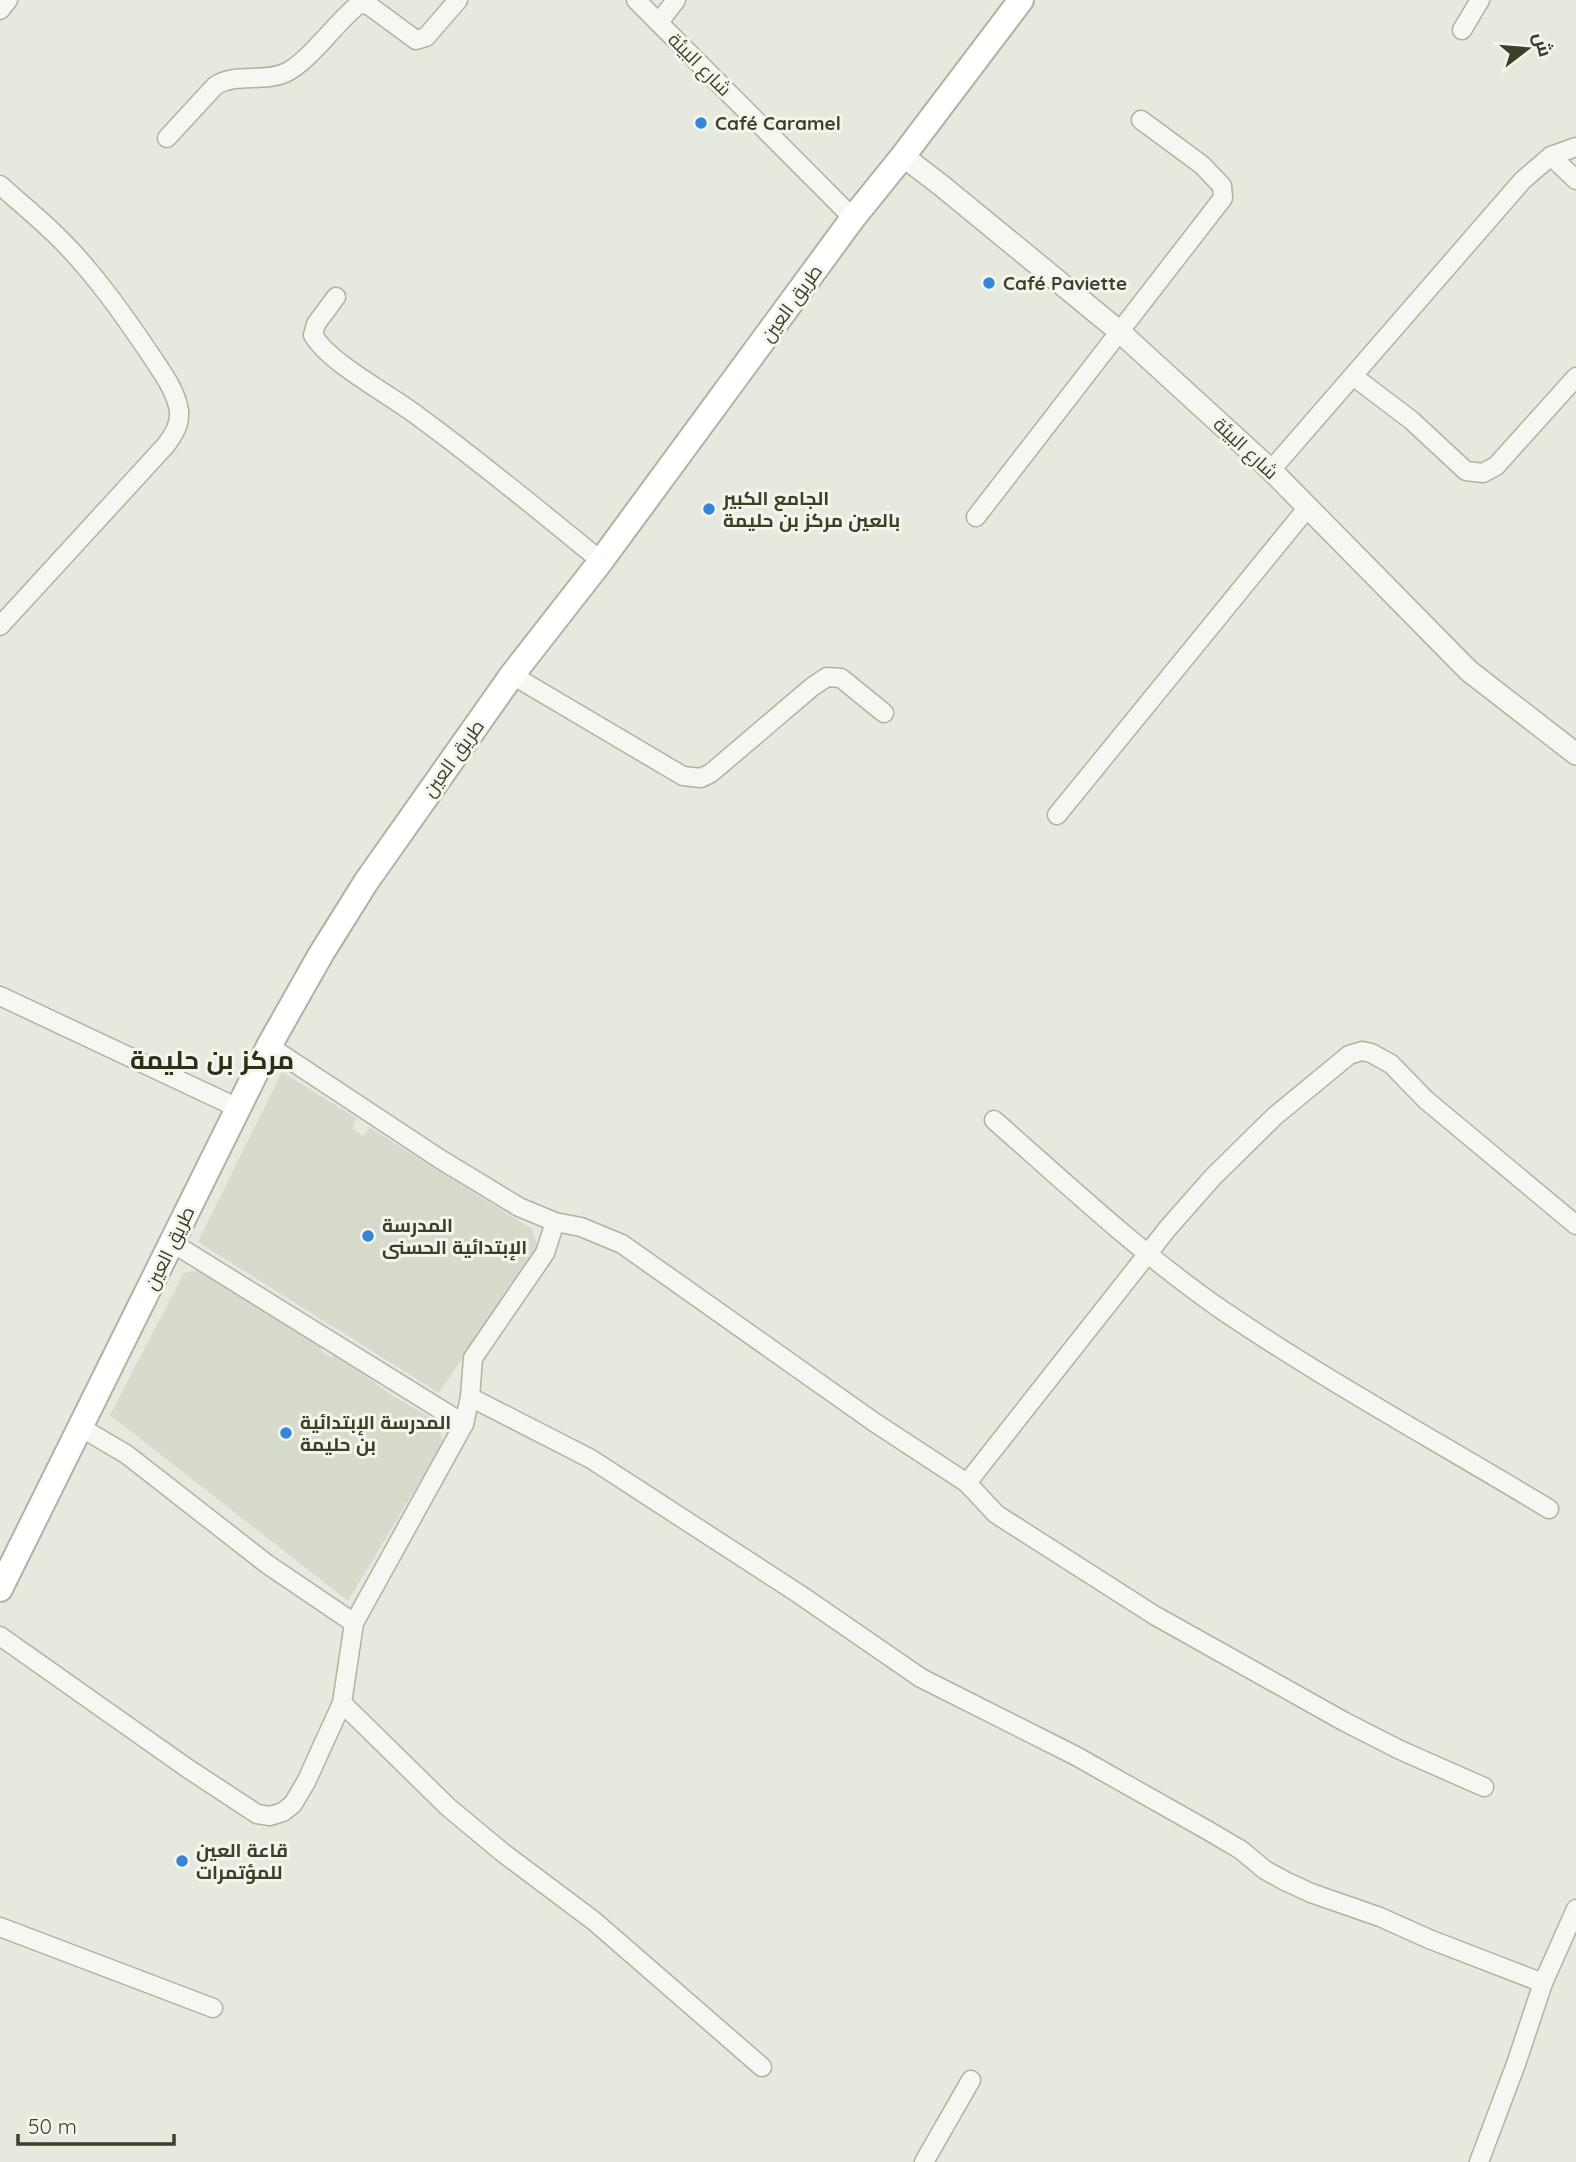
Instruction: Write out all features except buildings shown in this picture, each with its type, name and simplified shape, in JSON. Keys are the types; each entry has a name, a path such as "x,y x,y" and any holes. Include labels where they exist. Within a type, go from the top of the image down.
{"main road":[{"name":"طريق العين","path":"0,1589 269,1046 366,882 512,675 601,561 853,218 1021,0"}],"street":[{"path":"0,10 8,0"},
{"path":"167,138 215,86 234,78 271,78 289,71 358,5 367,4 416,40 426,37 458,0"},
{"name":"شارع البيئة","path":"636,0 853,218"},
{"path":"659,22 676,0"},
{"path":"1462,30 1480,0"},
{"path":"976,517 1223,198 1222,186 1202,165 1141,120"},
{"path":"1271,470 1523,180 1551,156 1576,147"},
{"name":"شارع البيئة","path":"903,156 1120,332 1271,470 1469,671 1576,754"},
{"path":"1551,156 1576,180"},
{"path":"0,185 59,237 83,263 162,372 177,400 179,415 177,430 166,445 1,623"},
{"path":"336,297 316,324 313,335 319,344 338,361 483,463 601,561"},
{"path":"1353,376 1411,420 1466,471 1483,473 1496,466 1576,377"},
{"path":"1057,815 1308,507"},
{"path":"512,675 683,776 692,778 701,778 721,765 827,677 841,678 884,713"},
{"path":"0,996 238,1108"},
{"path":"269,1046 440,1159 519,1207 555,1222 581,1227 622,1244 874,1422 967,1483 996,1514 1154,1615 1345,1722 1484,1787"},
{"path":"967,1483 1147,1254 1195,1198 1275,1116 1349,1055 1362,1051 1391,1064 1426,1100 1576,1225"},
{"path":"994,1120 1147,1254 1222,1310 1549,1509"},
{"path":"0,1636 257,1814 270,1816 283,1812 293,1804 306,1782 342,1703 354,1623 464,1424 470,1396 473,1358 545,1253 555,1222"},
{"path":"171,1242 464,1424"},
{"path":"470,1396 591,1459 799,1594 921,1678 1076,1756 1208,1830 1285,1881 1543,1983"},
{"path":"80,1427 126,1454 267,1563 354,1623"},
{"path":"342,1703 448,1807 502,1852 594,1921 762,2067"},
{"path":"1479,2162 1543,1983 1576,1909"},
{"path":"0,1927 213,2008"},
{"path":"924,2162 971,2080"}],"shaded area":[{"name":"المدرسة الإبتدائية الحسنى","path":"282,1072 356,1118 353,1129 363,1136 370,1128 532,1229 537,1246 439,1393 198,1242"},
{"name":"المدرسة الإبتدائية بن حليمة","path":"199,1270 322,1345 322,1352 331,1357 337,1355 390,1394 438,1422 443,1443 348,1601 110,1415 184,1273"}],"place":[{"name":"Café Caramel","path":"701,123"},
{"name":"Café Paviette","path":"989,283"},
{"name":"الجامع الكبير بالعين مركز بن حليمة","path":"709,509"},
{"name":"المدرسة الإبتدائية الحسنى","path":"368,1236"},
{"name":"المدرسة الإبتدائية بن حليمة","path":"286,1433"},
{"name":"قاعة العين للمؤتمرات","path":"182,1861"}],"district":[{"name":"مركز بن حليمة","path":"212,1060"}]}
